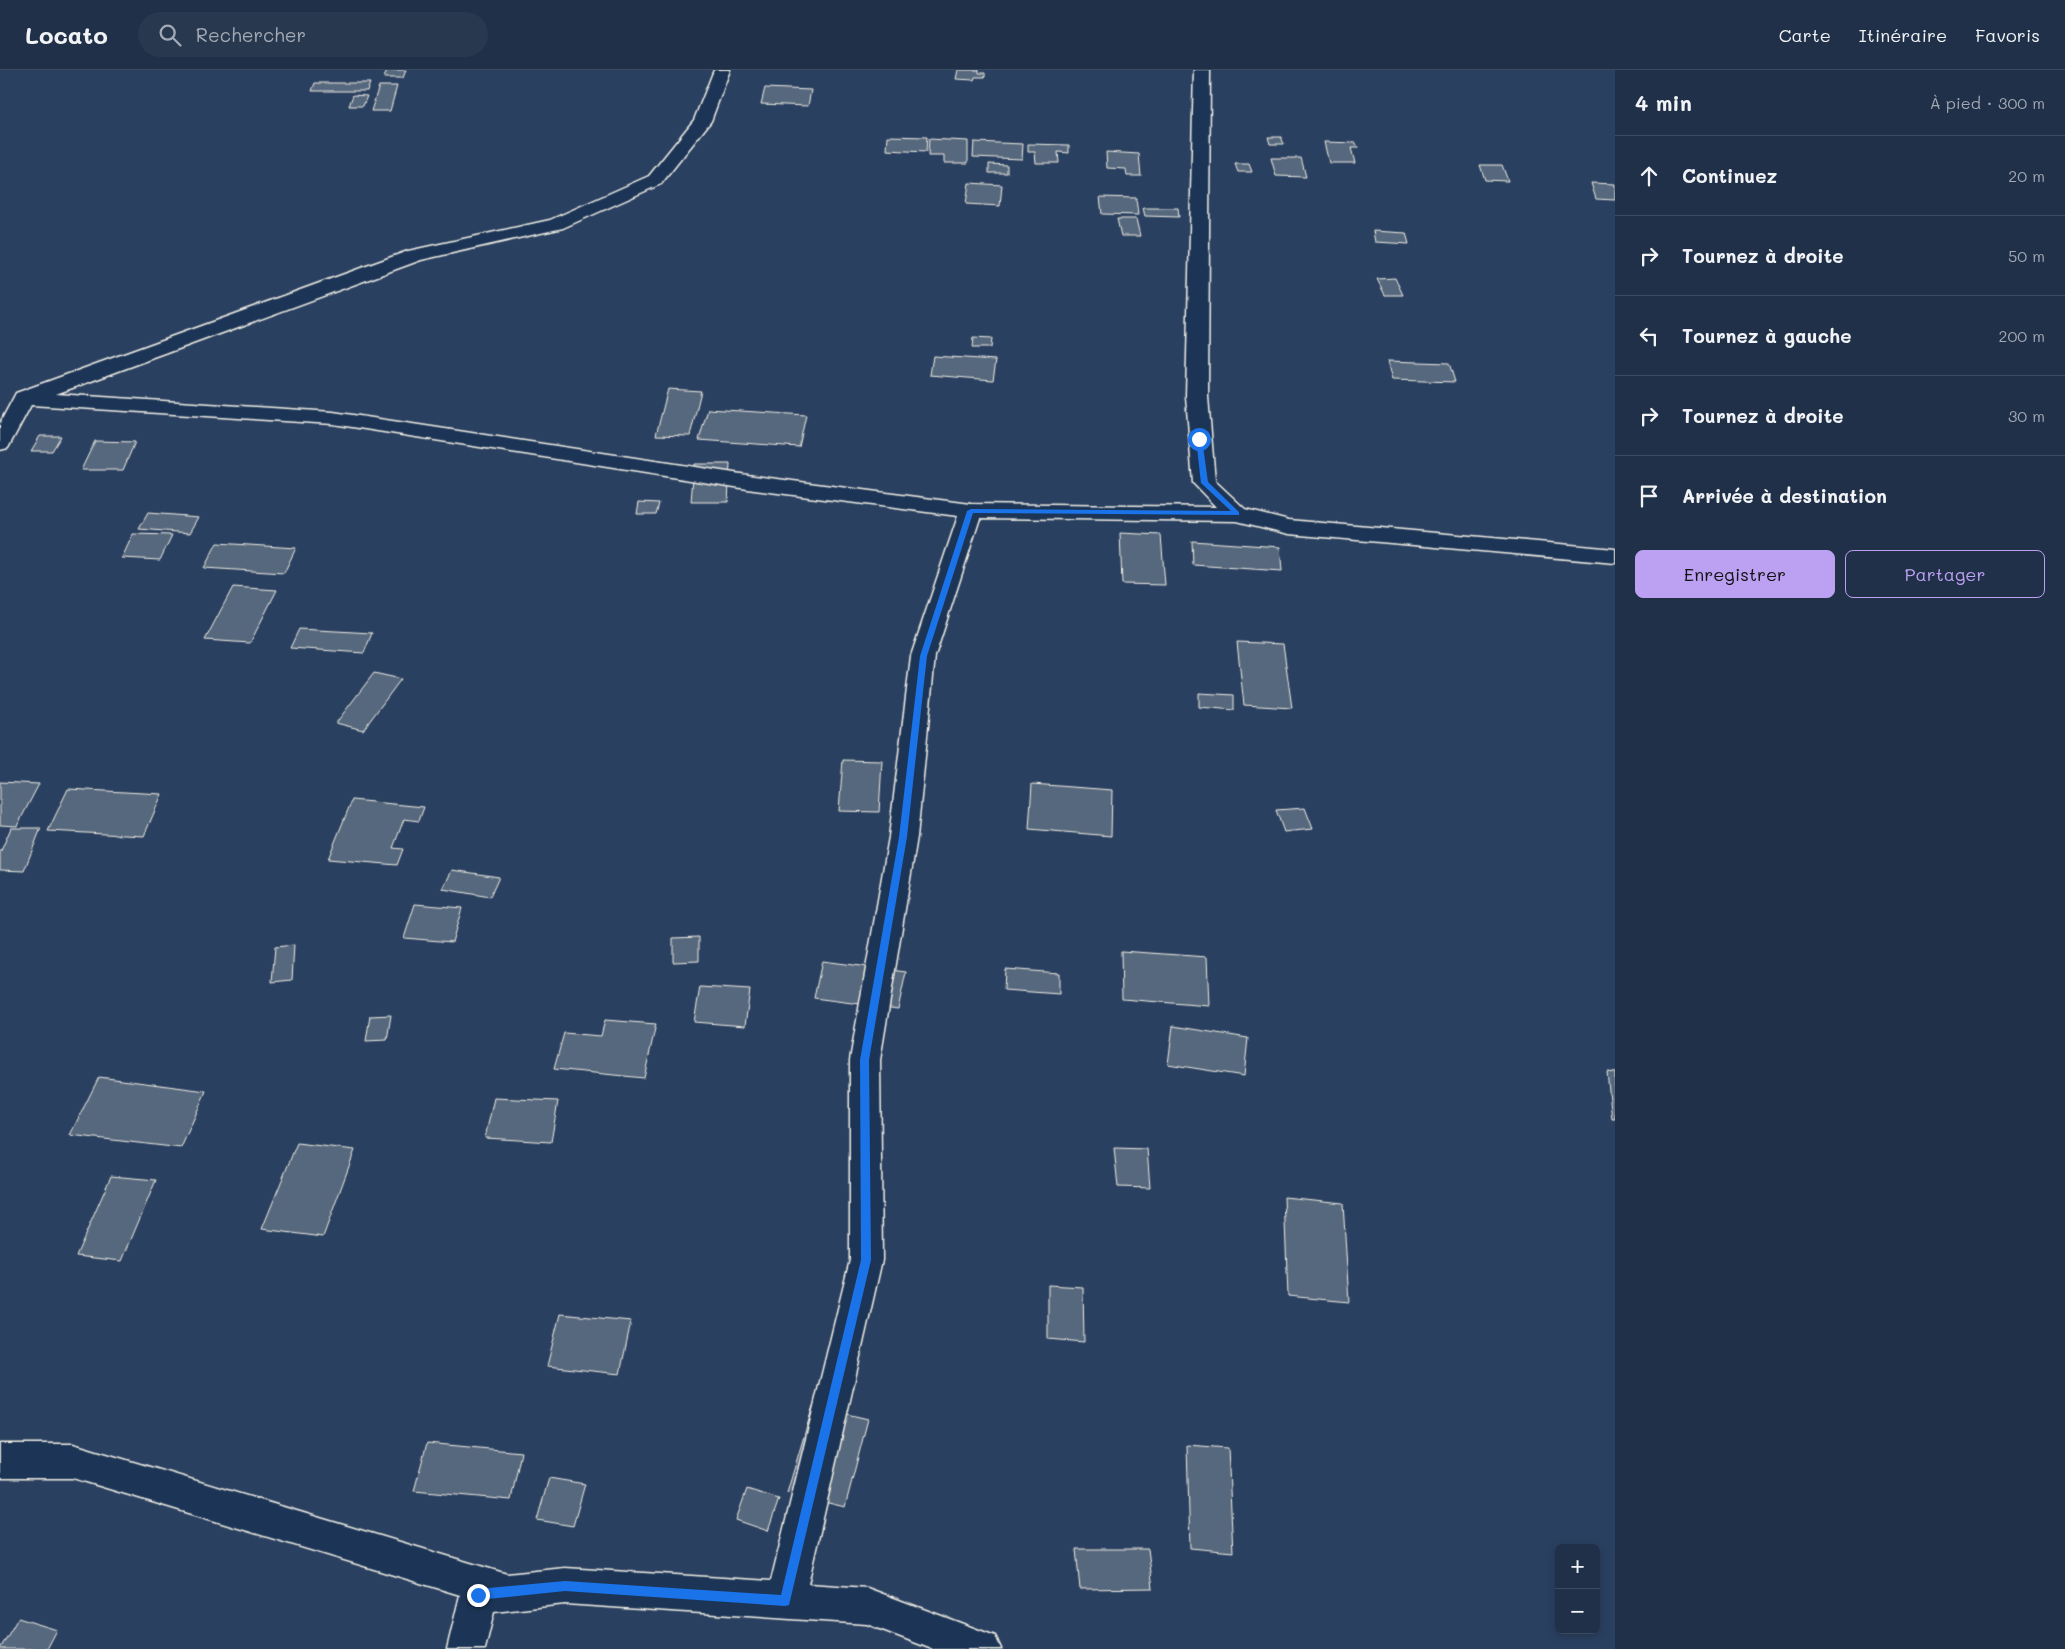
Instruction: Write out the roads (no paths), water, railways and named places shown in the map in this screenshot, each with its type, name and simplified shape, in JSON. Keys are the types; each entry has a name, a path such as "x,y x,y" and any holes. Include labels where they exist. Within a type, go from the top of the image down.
{"street":[{"path":"0,443 24,398 415,255 556,224 655,180 702,121 722,70"},
{"path":"1202,70 1197,397 1199,439 1204,483 1237,514"},
{"path":"24,398 333,418 754,483 971,511 1237,514 1289,528 1615,556"},
{"path":"785,1601 866,1260 865,1060 903,837 923,656 971,511"},
{"path":"0,1461 73,1461 507,1592"},
{"path":"466,1649 478,1595 565,1586 867,1606 982,1649"}]}
